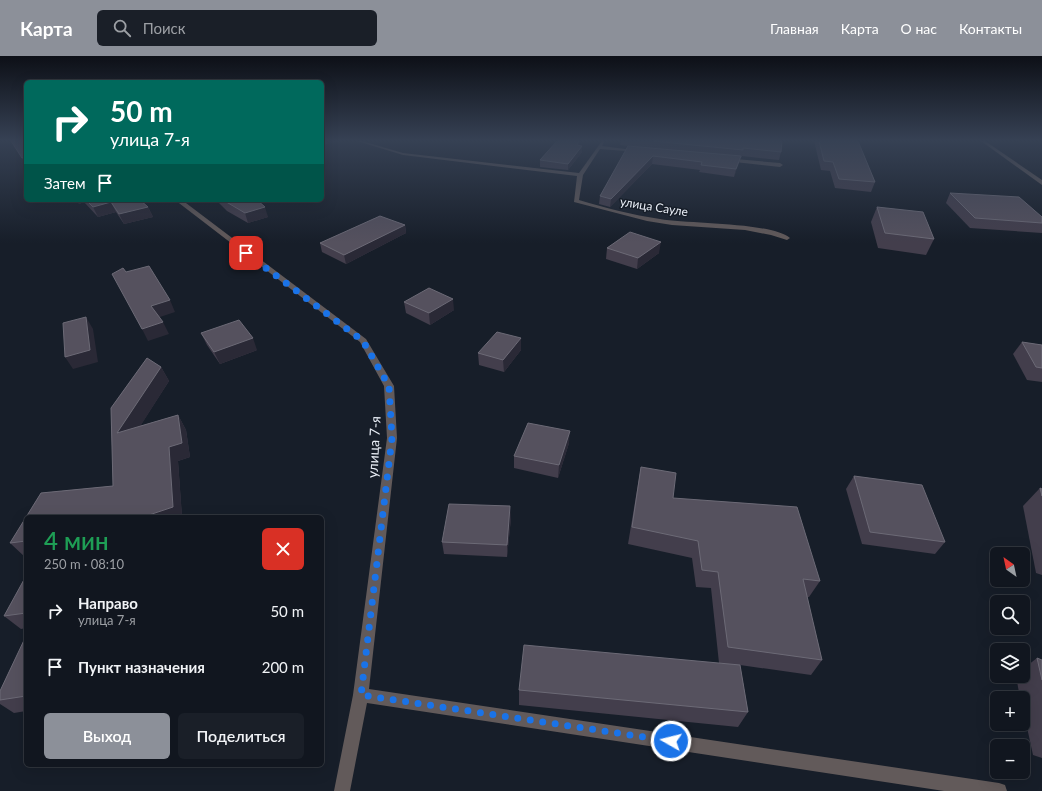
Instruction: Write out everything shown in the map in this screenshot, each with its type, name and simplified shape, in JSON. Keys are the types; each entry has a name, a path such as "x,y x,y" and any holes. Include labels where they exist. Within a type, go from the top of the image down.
{"street":[{"name":"улица Сауле","path":"580,175 576,201 608,211 671,223 751,229 787,238"},
{"path":"1031,175 1042,183"},
{"name":"улица 7-я","path":"181,202 363,341 389,386 392,438 361,695 342,791"},
{"path":"361,695 999,791"}],"building":[{"path":"612,175 634,175 611,199 600,196"},
{"path":"838,175 872,175 875,182 839,179"},
{"path":"950,193 1019,197 1042,217 1042,223 975,218"},
{"path":"88,202 111,202 93,207"},
{"path":"111,202 142,202 148,207 119,214"},
{"path":"226,202 259,202 265,207 245,213"},
{"path":"877,207 923,212 934,239 885,233"},
{"path":"380,216 405,225 344,255 320,243"},
{"path":"630,232 661,242 638,258 607,248"},
{"path":"149,266 170,300 151,306 163,322 142,329 112,274 123,268 126,272"},
{"path":"429,288 453,299 429,313 404,302"},
{"path":"86,317 90,350 65,357 63,323"},
{"path":"239,320 253,338 214,352 201,333"},
{"path":"497,332 521,338 503,360 478,353"},
{"path":"1022,342 1042,345 1042,368 1036,367"},
{"path":"147,358 161,367 117,433 178,415 182,443 169,447 173,507 149,515 27,515 41,493 113,486 111,408"},
{"path":"528,423 570,431 559,465 514,456"},
{"path":"641,467 676,473 673,498 797,507 820,581 803,579 822,660 728,647 718,572 702,570 698,541 632,527"},
{"path":"854,476 922,485 945,542 870,532"},
{"path":"449,504 510,506 507,545 442,542"},
{"path":"24,520 24,541 10,543"},
{"path":"24,580 24,613 4,616"},
{"path":"24,640 24,696 0,700 0,691"},
{"path":"524,645 740,665 748,712 519,690"},
{"path":"1037,658 1042,660 1042,680"}],"route":[{"path":"246,253 363,341 389,386 392,438 361,695 671,741"}]}
